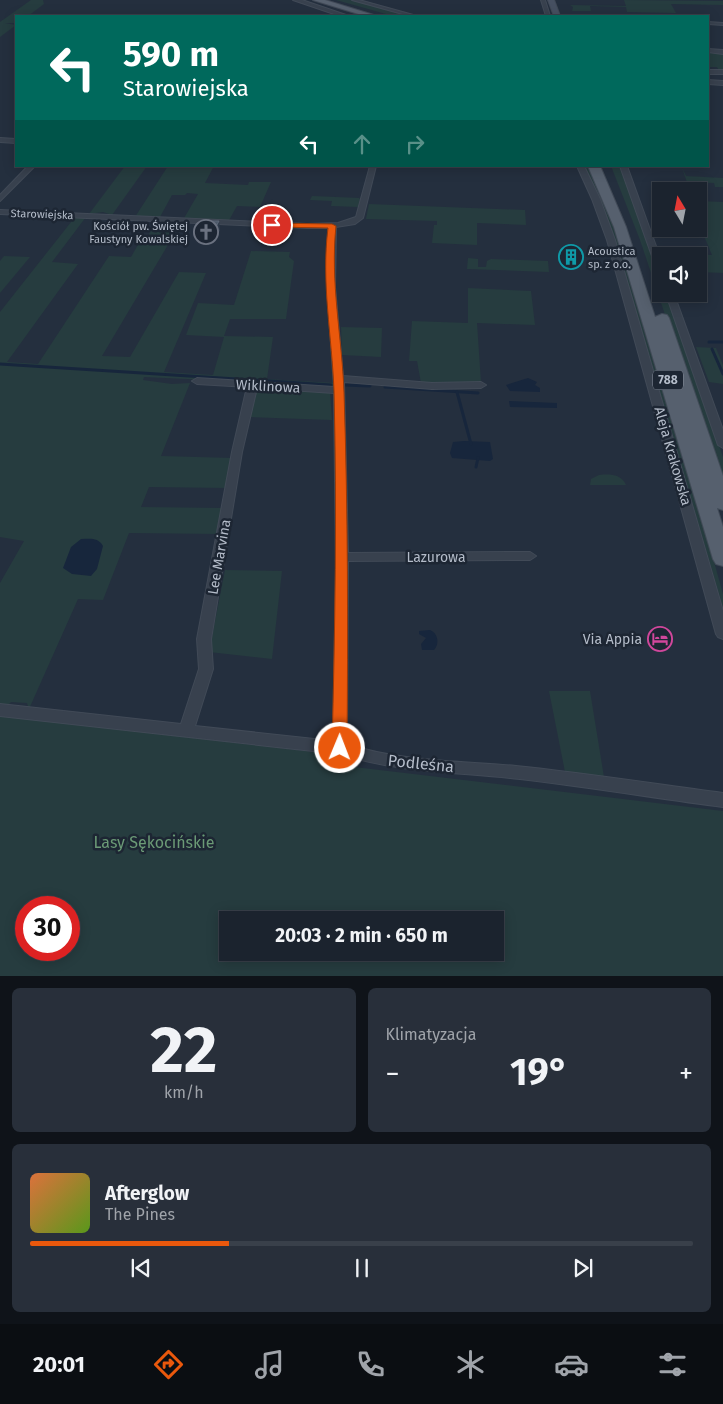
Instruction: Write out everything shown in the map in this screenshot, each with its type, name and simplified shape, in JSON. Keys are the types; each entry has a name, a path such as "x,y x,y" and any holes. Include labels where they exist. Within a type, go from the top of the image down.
{"main road":[{"path":"318,0 346,12 360,15"},
{"path":"330,0 374,15"},
{"path":"551,0 557,15"},
{"path":"560,0 565,15"},
{"path":"346,12 374,15"},
{"name":"Aleja Krakowska","path":"594,167 620,227 723,559"},
{"name":"788","path":"606,167 628,215 723,504"}],"street":[{"path":"296,0 346,12"},
{"path":"354,0 411,15"},
{"path":"543,0 548,15"},
{"path":"709,23 723,24"},
{"path":"709,51 723,52"},
{"path":"709,72 723,72"},
{"path":"709,82 723,83"},
{"path":"0,140 15,140"},
{"path":"0,200 31,167"},
{"name":"Starowiejska","path":"0,212 237,224 332,226 352,222 358,218 373,167"},
{"name":"Aleja Krakowska","path":"580,167 596,200 611,240 723,634"},
{"path":"623,167 653,247"},
{"path":"332,226 329,260 339,384 342,557 340,748"},
{"path":"673,302 723,445"},
{"name":"Wiklinowa","path":"197,381 257,385 481,385"},
{"name":"Lee Marvina","path":"186,732 206,669 204,638 237,452 251,391 257,385"},
{"name":"Lazurowa","path":"342,557 530,556"},
{"name":"Podleśna","path":"0,710 340,748 364,756 398,762 519,773 723,800"}],"green space":[{"path":"31,0 43,0 44,4 29,15 15,15 15,23 5,23 15,26 0,37 0,22"},
{"path":"336,0 353,0 408,15 389,15"},
{"path":"624,0 723,1 723,5 671,4 676,13 627,12 626,7 590,6 591,11 572,11 573,7 570,5 626,6"},
{"path":"709,52 723,53 723,72 720,72 717,67 709,67"},
{"path":"124,167 146,167 112,215 103,212 89,214"},
{"path":"167,167 213,167 205,183 248,185 249,182 271,182 260,207 237,206 228,222 183,220 198,194 187,193 185,195 172,195 160,217 135,217"},
{"path":"583,167 587,167 611,217 715,565 723,594 723,608 649,355"},
{"path":"611,167 620,167 625,177 652,254 652,276"},
{"path":"682,168 686,176 723,178 723,187 715,187 714,183 708,182 687,182"},
{"path":"312,196 360,199 358,207 331,206 332,201 310,200"},
{"path":"708,201 723,202 723,273 707,272 707,255 712,255 705,238 708,238"},
{"path":"369,204 525,210 526,225 477,223 477,245 432,243 434,225 437,225 437,221 366,219"},
{"path":"75,217 86,217 52,262 78,264 7,362 38,364 109,256 131,257 139,243 143,243 157,222 181,223 102,356 130,357 179,272 206,273 164,372 213,375 224,337 186,335 198,303 234,305 251,251 290,252 289,257 294,261 286,319 230,319 224,336 273,337 267,379 335,383 334,386 144,377 143,380 172,384 190,383 161,456 233,458 227,488 149,487 141,507 223,508 219,534 129,533 103,600 78,599 29,709 27,703 11,702 7,706 0,705 0,583 24,541 0,537 0,312"},
{"path":"4,256 30,257 0,293 0,261"},
{"path":"468,258 478,259 478,267 486,267 487,261 491,259 548,261 549,272 467,269"},
{"path":"468,288 531,291 535,325 477,323 481,383 421,383 417,361 409,361 412,321 468,323"},
{"path":"661,302 669,302 723,457 723,488"},
{"path":"341,327 382,328 381,357 342,355"},
{"path":"696,347 716,348 723,365 723,384 709,382"},
{"path":"265,388 330,391 332,420 250,417 248,421 257,390"},
{"path":"599,475 618,477 626,485 590,485 591,479"},
{"path":"225,570 282,571 272,659 209,652"},
{"path":"549,691 590,691 604,777 565,772"},
{"name":"Lasy Sękocińskie","path":"0,715 331,754 329,764 723,811 723,976 0,976"}],"water":[{"path":"528,378 537,382 535,385 540,388 540,392 510,391 506,385"},
{"path":"509,401 557,403 557,408 510,407"},
{"path":"453,442 490,442 493,459 490,461 452,458 450,453"},
{"path":"81,539 96,540 103,546 97,569 91,576 72,574 63,568 71,547"},
{"path":"430,630 436,636 436,648 434,650 422,650 421,644 426,638 419,634 419,631"}],"building":[{"path":"207,221 219,221 212,234 200,233"}],"waterway":[{"path":"709,342 723,342"},
{"path":"712,349 723,374"},
{"path":"0,364 331,385"},
{"path":"345,385 370,386"},
{"path":"385,387 478,393"},
{"path":"457,392 471,444"},
{"path":"476,467 478,458"}],"place":[{"name":"Kościół pw. Świętej Faustyny Kowalskiej","path":"206,232"},
{"name":"Acoustica sp. z o.o.","path":"571,257"},
{"name":"Via Appia","path":"660,639"}],"route":[{"path":"272,225 332,226 329,255 339,390 342,557 340,748"}]}
